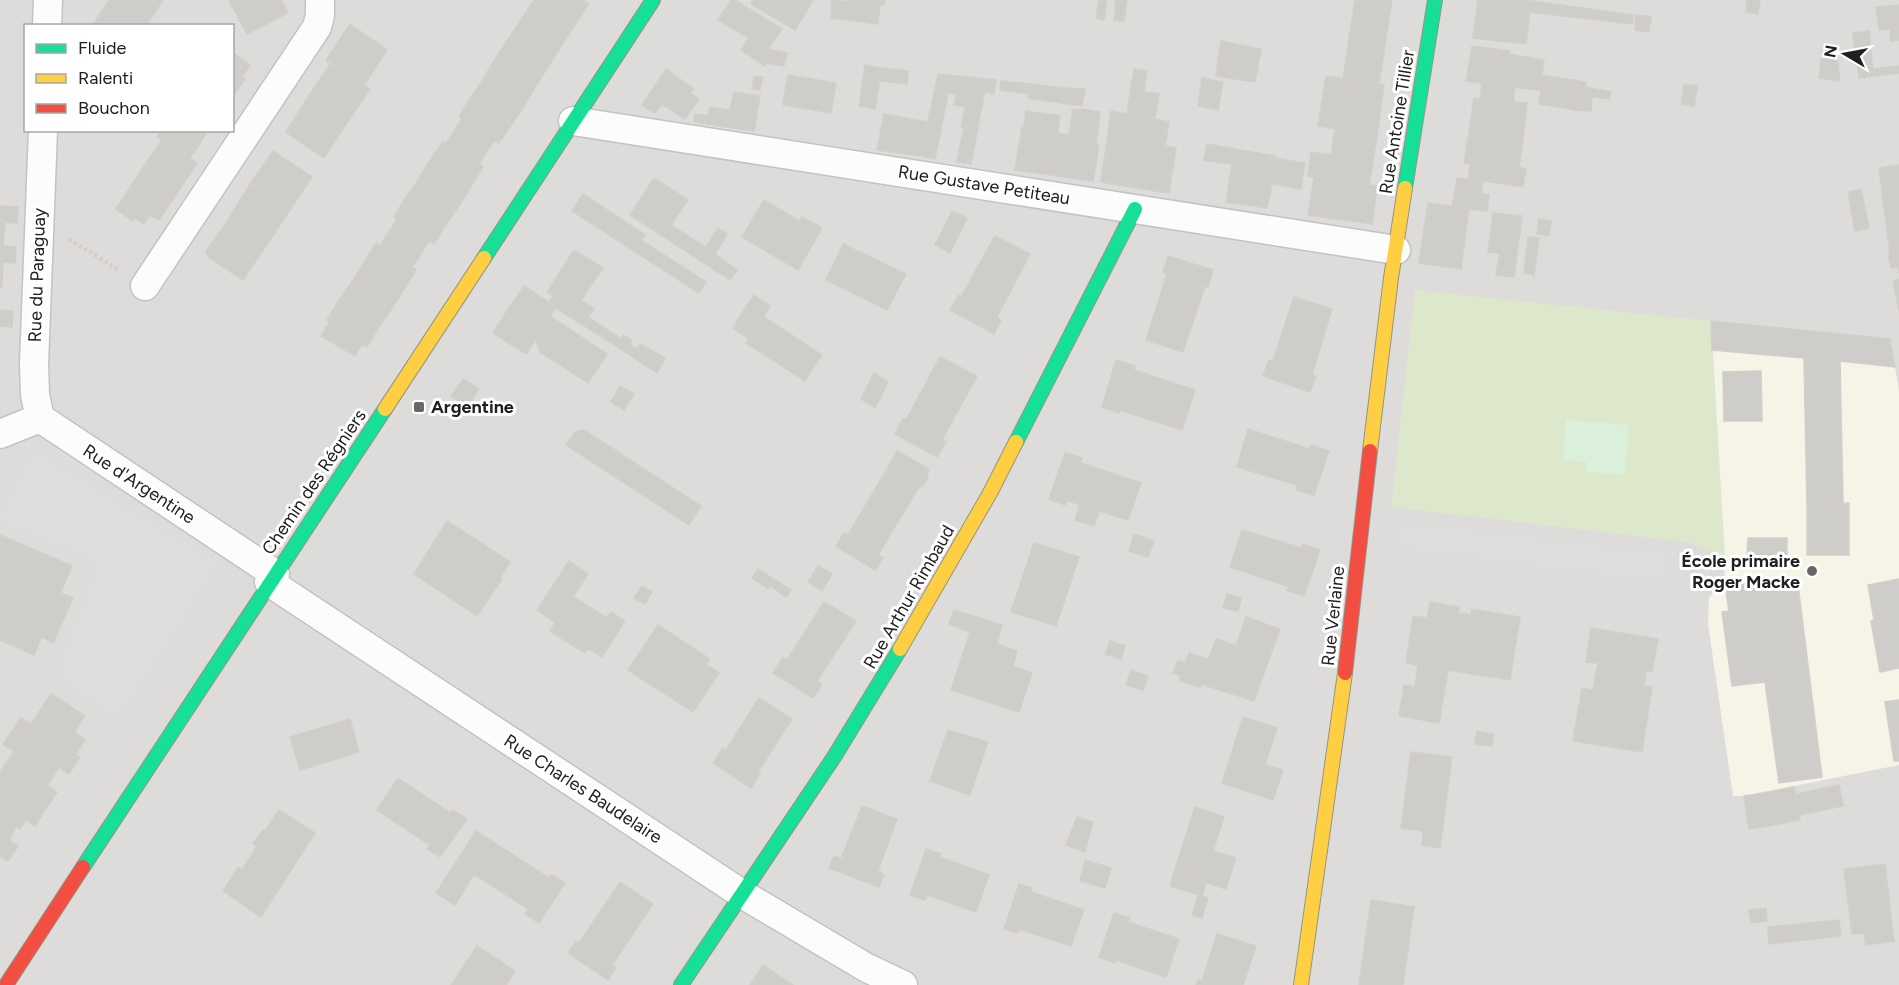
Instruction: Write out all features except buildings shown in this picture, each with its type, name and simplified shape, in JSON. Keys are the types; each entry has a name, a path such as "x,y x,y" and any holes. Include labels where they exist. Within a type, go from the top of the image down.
{"street":[{"path":"47,24 48,0"},
{"path":"145,286 316,27 320,15 320,0"},
{"name":"Chemin des Régniers","path":"6,985 653,0"},
{"name":"Rue Antoine Tillier","path":"1396,250 1435,0"},
{"name":"Rue Gustave Petiteau","path":"573,121 1396,250"},
{"name":"Rue du Paraguay","path":"40,418 34,383 43,132"},
{"name":"Rue Arthur Rimbaud","path":"681,985 834,757 906,640 990,493 1135,209"},
{"name":"Rue Verlaine","path":"1301,985 1341,706 1372,426 1396,250"},
{"path":"0,434 40,418"},
{"name":"Rue d'Argentine","path":"40,418 272,578"},
{"name":"Rue Charles Baudelaire","path":"272,578 742,894 867,968 903,985"}],"path":[{"path":"39,221 145,286"}],"shaded area":[{"path":"0,0 1899,0 1899,985 0,985"},
{"name":"École primaire Roger Macke","path":"1711,321 1890,339 1899,390 1899,765 1744,796 1733,796 1708,624 1709,597 1725,584"},
{"path":"34,447 221,564 119,722 53,676 95,562 0,524 0,509"},
{"path":"1399,520 1670,553 1667,584 1396,549"}],"green space":[{"path":"1415,290 1711,321 1725,557 1687,542 1391,507"},
{"path":"1566,420 1629,425 1625,475 1586,472 1587,462 1563,460"}],"traffic: fast":[{"path":"484,258 653,0"},
{"path":"1405,188 1435,0"},
{"path":"1016,442 1135,209"},
{"path":"83,867 385,409"},
{"path":"681,985 834,757 900,649"}],"traffic: slow":[{"path":"1370,451 1391,278 1405,188"},
{"path":"385,409 484,258"},
{"path":"900,649 990,493 1016,442"},
{"path":"1301,985 1345,673"}],"traffic: jam":[{"path":"1345,673 1370,451"},
{"path":"6,985 83,867"}],"place":[{"name":"Argentine","path":"419,407"},
{"name":"École primaire Roger Macke","path":"1812,571"}]}
